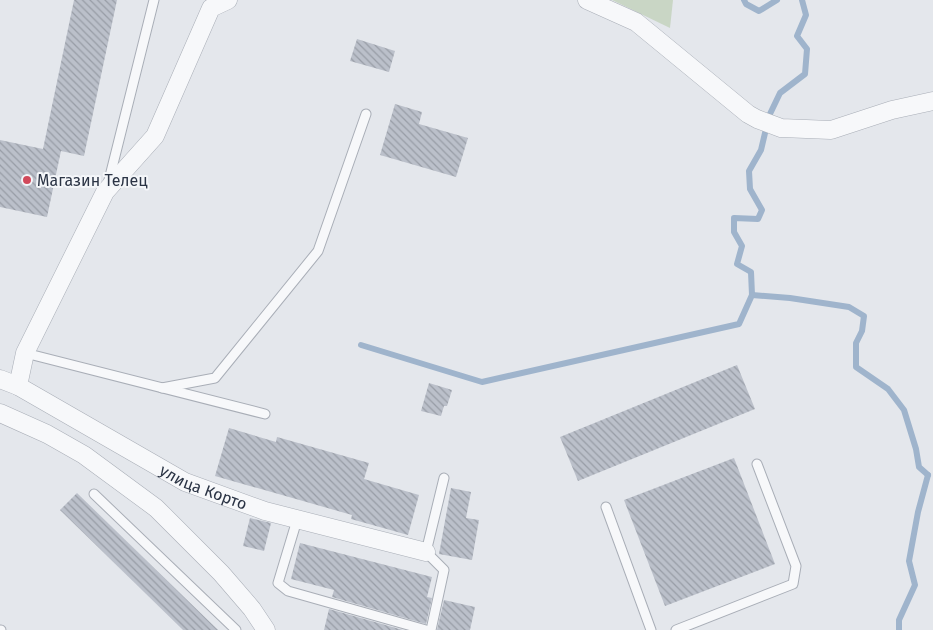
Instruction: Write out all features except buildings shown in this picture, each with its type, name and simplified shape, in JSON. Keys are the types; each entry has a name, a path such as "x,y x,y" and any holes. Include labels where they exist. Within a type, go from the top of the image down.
{"street":[{"path":"18,386 25,353 105,192 156,136 211,8 228,0"},
{"path":"587,0 636,22 748,114 780,128 831,130 892,110 933,102"},
{"name":"улица Корто","path":"0,378 18,386 185,482 265,511 426,552"},
{"path":"0,413 47,434 84,455 156,508 221,573 252,609 266,630"}],"lane":[{"path":"105,192 154,0"},
{"path":"162,388 215,378 318,251 366,114"},
{"path":"25,353 265,414"},
{"path":"676,630 793,584 796,566 757,464"},
{"path":"431,630 444,570 426,552 444,478"},
{"path":"94,494 236,630"},
{"path":"606,507 651,630"},
{"path":"297,520 278,583 288,592 426,630"}],"green space":[{"path":"612,0 673,0 670,28"}],"waterway":[{"path":"744,0 746,4 759,11 777,0"},
{"path":"802,0 806,15 797,36 807,49 805,74 780,93 769,116 761,150 749,171 750,189 762,210 758,219 734,218 734,232 742,246 737,264 751,272 752,295 790,298 849,307 864,316 862,331 856,343 856,367 888,389 904,410 916,449 919,467 928,475"},
{"path":"361,345 482,382 739,324 752,295"},
{"path":"899,630 899,620 915,585 909,561 918,512 928,475"}],"place":[{"name":"Магазин Телец","path":"27,180"}]}
